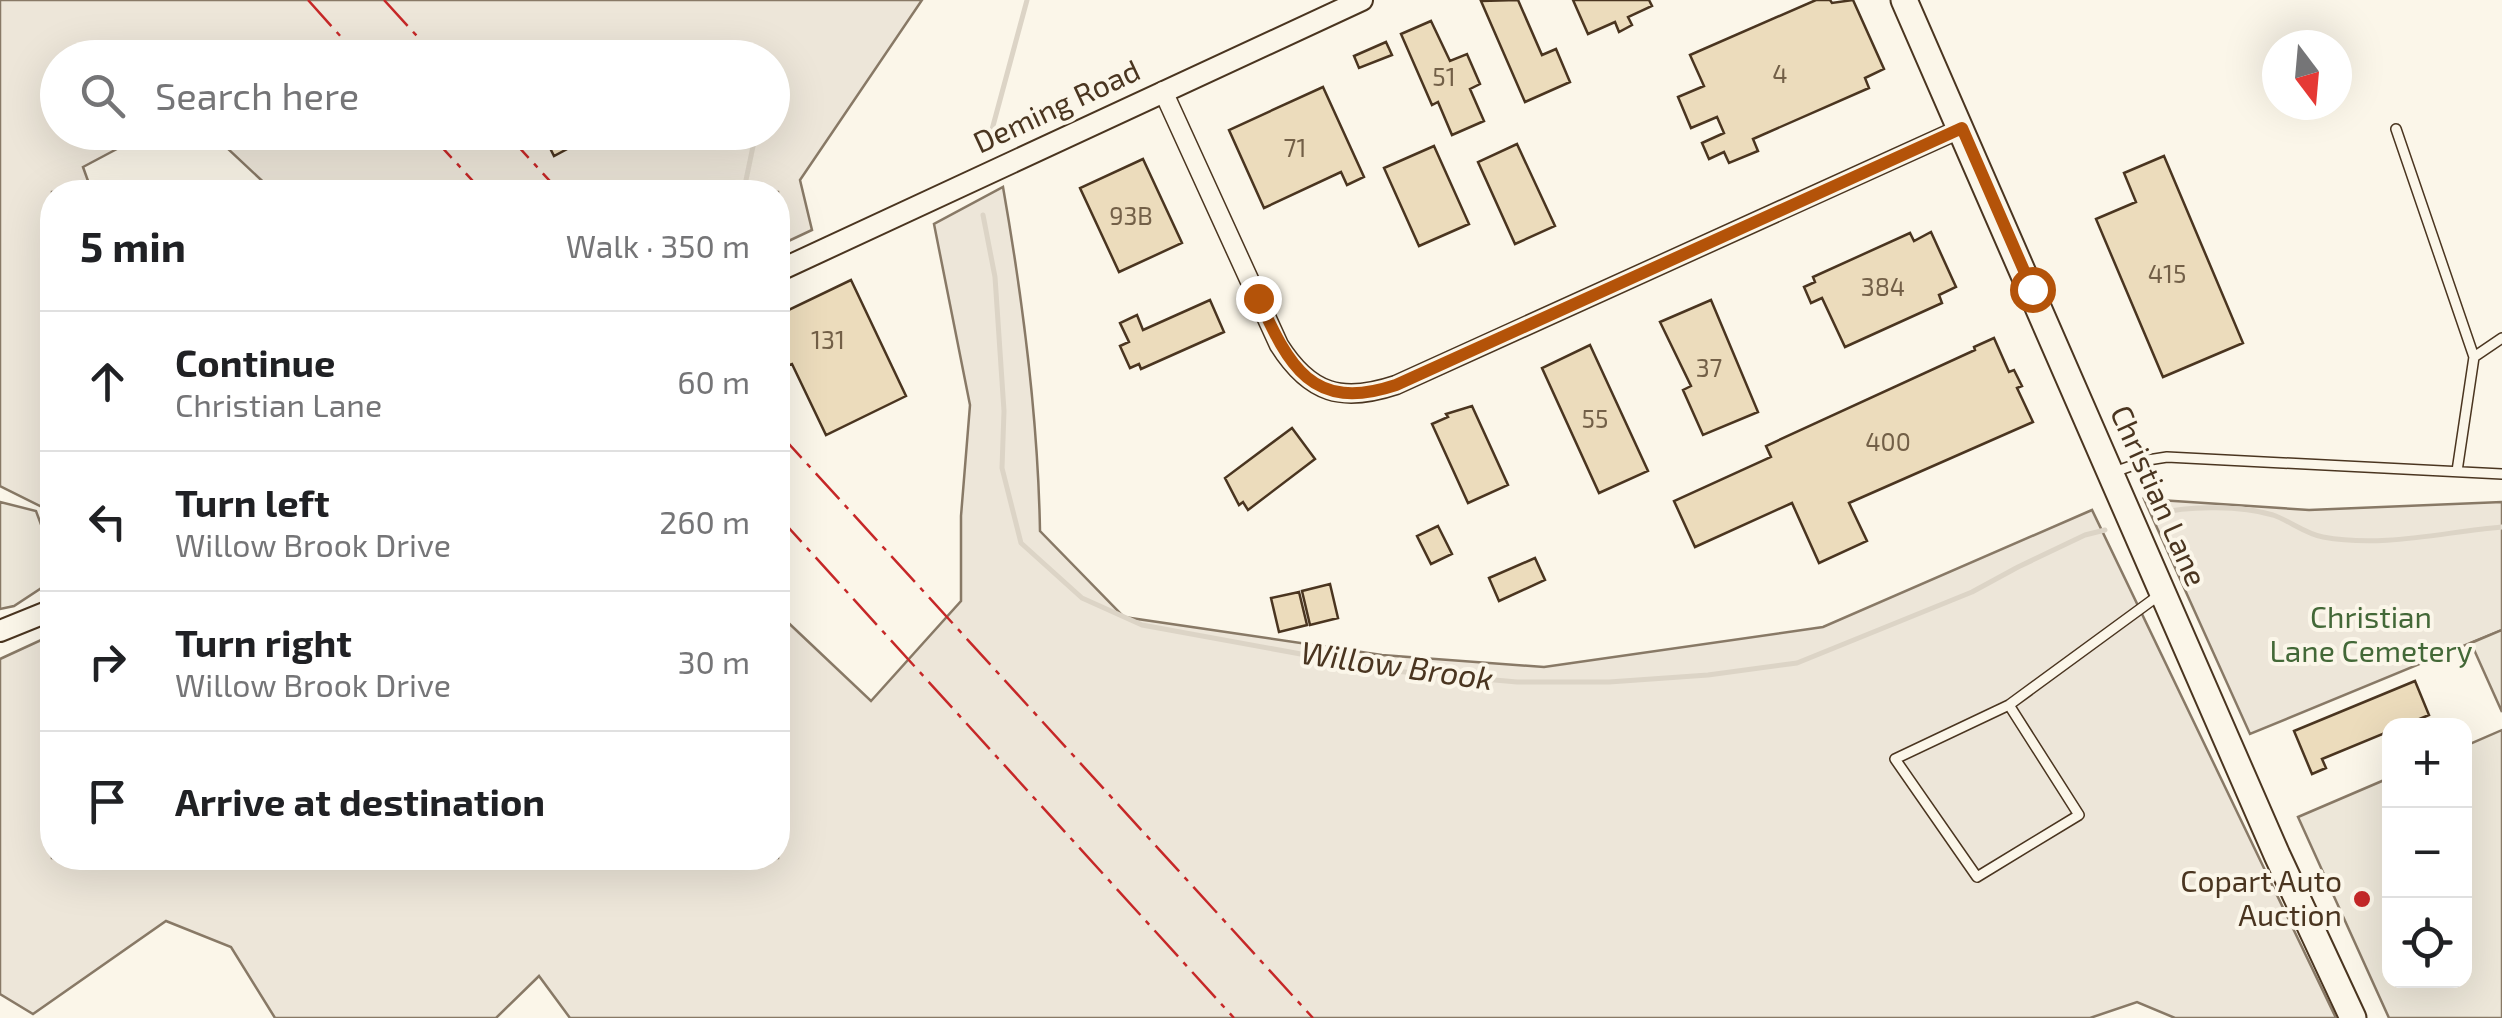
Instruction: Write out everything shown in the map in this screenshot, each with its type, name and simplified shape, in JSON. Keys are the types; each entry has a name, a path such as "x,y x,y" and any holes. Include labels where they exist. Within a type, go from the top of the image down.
{"main road":[{"name":"Christian Lane","path":"1904,0 2353,1018"}],"street":[{"name":"Deming Road","path":"790,266 1362,0"},
{"path":"1163,90 1280,345 1306,379 1326,391 1351,395 1396,385 1962,128"},
{"path":"0,632 40,615"}],"lane":[{"path":"2396,129 2474,357 2458,471"},
{"path":"2474,357 2502,338"},
{"path":"2112,472 2167,458 2502,474"},
{"path":"2009,706 2079,815 1977,877 1895,759 2009,706 2164,591"}],"green space":[{"path":"0,0 922,0 800,180 812,230 790,240 790,180 261,180 229,150 790,150 790,40 40,40 40,150 115,150 83,167 88,180 40,180 40,506 0,486"},
{"path":"1003,187 1028,358 1040,531 1124,617 1382,655 1544,667 1823,627 2092,510 2336,1018 2175,1018 2137,1002 2090,1018 570,1018 539,976 496,1018 275,1018 231,947 166,921 33,1014 0,994 0,659 40,641 40,870 790,870 790,624 871,701 961,601 961,516 970,405 934,224"},
{"name":"Christian Lane Cemetery","path":"2144,499 2309,510 2502,502 2502,630 2250,734"}],"shaded area":[{"path":"0,502 36,511 40,522 40,589 14,606 0,609"},
{"path":"2502,630 2502,712 2471,643"},
{"name":"Copart Auto Auction","path":"2502,730 2502,1018 2389,1018 2298,817 2382,781 2382,988 2472,988 2472,743"}],"building":[{"path":"1518,0 1542,55 1556,49 1570,82 1525,102 1481,1"},
{"path":"1573,0 1649,0 1652,6 1628,17 1632,25 1619,32 1615,22 1588,34"},
{"path":"1816,0 1853,0 1884,69 1865,78 1869,88 1753,139 1758,151 1729,163 1724,152 1709,159 1702,143 1724,133 1717,117 1691,128 1678,97 1704,86 1690,55"},
{"path":"1431,21 1450,61 1467,54 1480,84 1470,89 1484,121 1452,135 1438,102 1432,105 1401,34"},
{"path":"1386,42 1392,55 1359,68 1354,56"},
{"path":"1323,87 1364,177 1347,185 1341,172 1264,208 1229,130"},
{"path":"1517,144 1555,226 1515,244 1478,162"},
{"path":"1434,146 1469,224 1419,246 1384,168"},
{"path":"2164,156 2243,343 2163,377 2096,219 2136,202 2124,173"},
{"path":"1143,159 1182,243 1119,272 1080,188"},
{"path":"1931,232 1956,287 1939,295 1942,303 1845,347 1822,298 1811,303 1804,287 1815,282 1813,277 1910,233 1914,241"},
{"path":"851,280 906,396 826,435 790,365 790,309"},
{"path":"1210,300 1224,332 1141,369 1139,364 1130,368 1120,346 1129,342 1120,323 1137,315 1143,330"},
{"path":"1711,300 1758,412 1703,435 1683,390 1691,386 1660,322"},
{"path":"1994,338 2009,372 2014,370 2022,386 2017,388 2033,422 1849,503 1867,541 1819,563 1792,503 1695,547 1674,501 1771,457 1766,446"},
{"path":"1590,345 1648,471 1599,493 1542,368"},
{"path":"1472,406 1508,485 1468,503 1432,424 1448,417 1446,414"},
{"path":"1292,428 1315,459 1248,510 1243,502 1239,505 1225,478"},
{"path":"1438,526 1452,554 1431,564 1417,536"},
{"path":"1535,558 1545,580 1499,601 1489,578"},
{"path":"1330,584 1338,618 1310,625 1302,591"},
{"path":"1299,592 1307,625 1279,632 1271,598"},
{"path":"2415,681 2429,715 2382,718 2382,734 2322,759 2326,768 2312,774 2294,731"}],"waterway":[{"name":"Willow Brook","path":"990,137 1027,0"},
{"path":"746,180 752,150"},
{"name":"Willow Brook","path":"983,215 995,277 1004,411 1002,468 1021,543 1082,598 1142,625 1394,671 1517,682 1609,682 1708,675 1797,663 1972,592 2085,535 2105,530"},
{"name":"Willow Brook","path":"2157,514 2199,508 2247,510 2273,515 2317,535 2368,541 2502,527"}],"power":[{"path":"308,0 344,40"},
{"path":"384,0 421,40"},
{"path":"444,150 472,180"},
{"path":"522,150 549,180"},
{"path":"790,445 1313,1018"},
{"path":"790,529 1234,1018"}],"place":[{"name":"Copart Auto Auction","path":"2362,899"}],"route":[{"path":"1258,298 1280,345 1306,379 1326,391 1372,393 1962,128 2032,289"}]}
